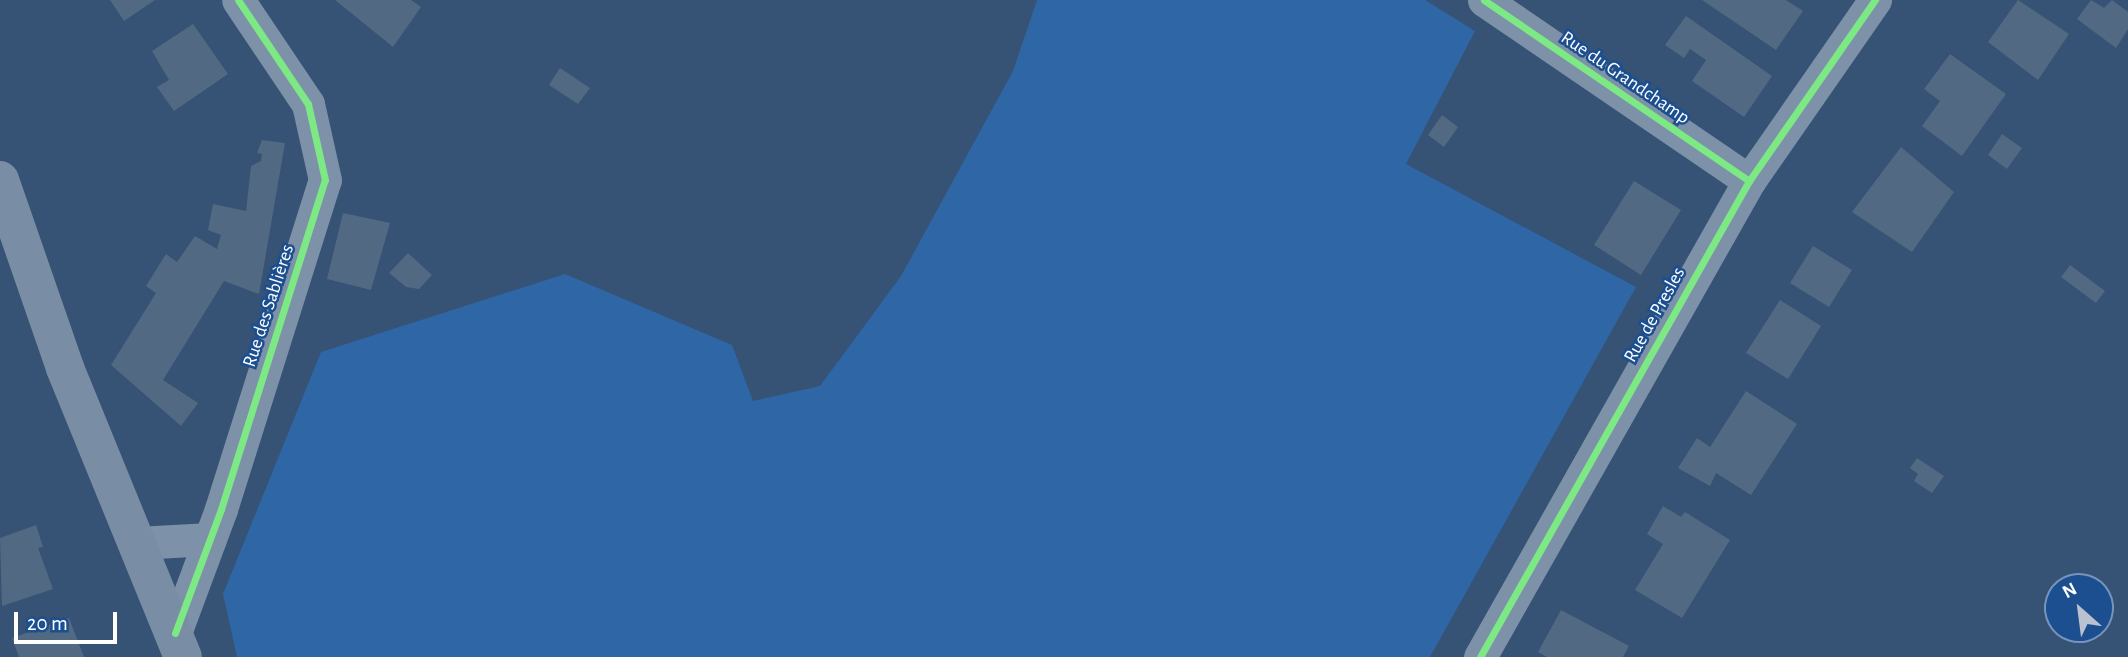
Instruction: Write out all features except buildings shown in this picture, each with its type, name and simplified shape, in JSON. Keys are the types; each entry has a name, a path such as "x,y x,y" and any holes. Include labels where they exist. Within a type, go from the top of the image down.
{"main road":[{"name":"Rue des Sablières","path":"0,180 65,368 179,645"}],"street":[{"name":"Rue des Sablières","path":"179,645 209,539 325,180 308,104 237,0"},
{"name":"Rue du Grandchamp","path":"1484,0 1749,181"},
{"name":"Rue de Presles","path":"1480,657 1749,181 1875,0"},
{"path":"137,543 209,539"}],"shaded area":[{"path":"1037,0 1425,0 1475,31 1406,164 1636,287 1430,657 237,657 223,594 321,352 565,274 732,345 753,401 820,386 901,276 1013,71"}],"cycle path":[{"path":"175,633 221,509 325,180 308,104 238,0"},
{"path":"1484,0 1749,181"},
{"path":"1480,657 1749,181 1875,0"}]}
